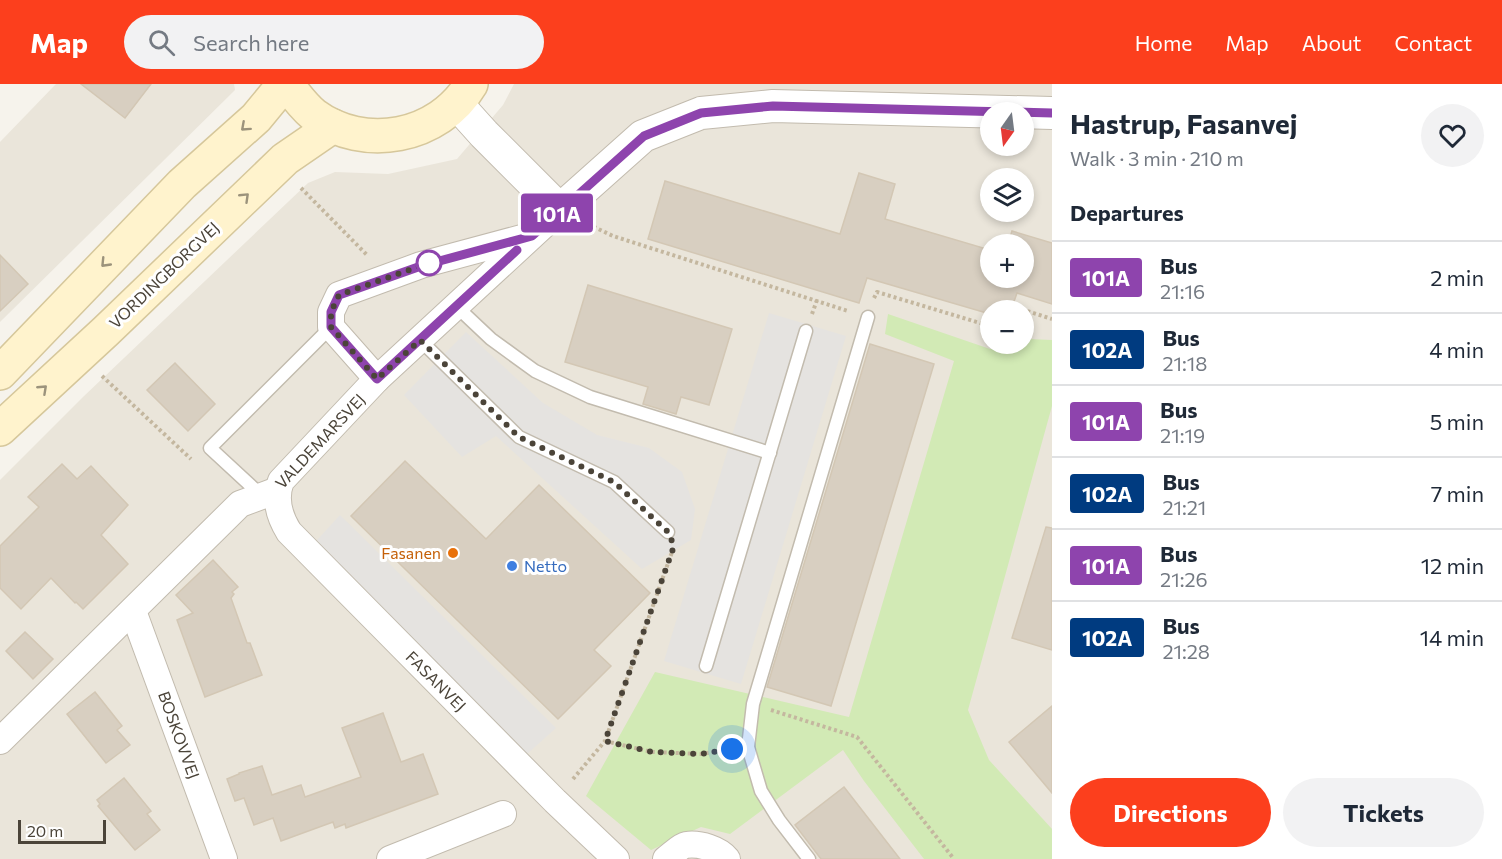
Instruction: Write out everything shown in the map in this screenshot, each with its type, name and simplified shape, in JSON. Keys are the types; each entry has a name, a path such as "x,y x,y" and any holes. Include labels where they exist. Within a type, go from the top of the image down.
{"main road":[{"path":"0,373 182,184 256,118 285,84 314,115 351,133 371,136 390,136 428,125 444,114 464,94"},
{"name":"VORDINGBORGVEJ","path":"0,429 285,159 333,126"}],"street":[{"path":"464,94 483,134 560,210 644,136 701,113 773,106 1052,113"},
{"name":"VALDEMARSVEJ","path":"0,741 240,504 270,493 377,379 560,210"},
{"path":"377,379 331,327 331,312 339,295 421,266 532,236"},
{"name":"FASANVEJ","path":"270,493 277,500 283,522 289,532 555,801 616,859"},
{"name":"BOSKOVVEJ","path":"133,611 224,859"},
{"path":"390,859 503,814"},
{"path":"666,859 684,845 704,846 723,854 727,859"}],"lane":[{"path":"456,306 491,339 535,371 590,397 770,453"},
{"path":"809,859 779,820 761,791 748,747 753,704 868,317"},
{"path":"270,493 210,448 331,327"},
{"path":"706,666 806,331"},
{"path":"420,340 519,437 614,482 668,532"}],"path":[{"path":"298,185 388,277"},
{"path":"560,210 613,236 868,317 877,292 980,323"},
{"path":"1034,313 1052,319"},
{"path":"80,355 198,465"},
{"path":"555,801 605,741 674,546 668,532"},
{"path":"753,704 857,737 954,859"},
{"path":"605,741 652,752 700,754 748,747"}],"shaded area":[{"path":"56,84 234,84 235,90 0,322 0,142"},
{"path":"514,84 1052,84 1052,859 0,859 0,480 83,397 308,183 335,172 388,174 457,159 503,105"},
{"path":"769,313 846,336 741,684 664,661"},
{"path":"466,332 543,403 597,435 649,448 682,472 695,509 691,540 642,569 496,436 462,457 404,395"},
{"path":"340,515 556,728 517,763 307,551"}],"green space":[{"path":"888,314 980,346 980,354 1034,354 1034,339 1052,340 1052,406 968,710 989,760 1052,829 1052,859 924,859 843,750 730,834 701,827 651,850 586,796 655,672 849,717 954,361 885,334"}],"building":[{"path":"81,84 151,84 125,118"},
{"path":"859,173 895,184 885,219 980,247 980,288 1034,288 1034,238 1052,243 1052,304 1017,293 1015,300 980,300 980,311 867,278 859,303 648,239 665,181 840,234"},
{"path":"0,255 28,284 0,311"},
{"path":"588,285 732,329 709,405 681,397 676,414 643,404 648,387 565,362"},
{"path":"870,344 934,364 831,706 767,687"},
{"path":"175,363 215,404 188,431 147,390"},
{"name":"Netto","path":"405,461 486,539 539,485 650,593 594,650 611,666 558,719 351,516"},
{"path":"62,464 77,479 91,466 128,505 101,535 128,564 83,609 51,578 21,609 0,588 0,546 39,507 28,497"},
{"path":"1046,527 1052,528 1052,650 1012,638"},
{"path":"213,560 238,587 232,592 234,594 231,598 247,643 250,643 262,675 205,697 177,620 193,613 176,595"},
{"path":"25,632 53,659 33,679 6,651"},
{"path":"95,692 122,726 117,730 130,745 106,763 67,714"},
{"path":"1052,706 1052,793 1009,742"},
{"path":"383,713 401,762 423,754 438,794 346,828 345,824 335,828 333,822 281,841 273,818 254,825 244,798 235,801 227,779 262,766 272,795 301,785 305,797 361,777 342,728"},
{"path":"124,778 151,811 147,814 160,830 135,850 98,806 100,804 97,800"},
{"path":"844,787 900,859 821,859 795,825"}],"bus line":[{"name":"101A","path":"517,250 377,379 331,327 331,312 339,295 421,266 532,236 644,136 701,113 773,106 1052,113"}],"place":[{"name":"Fasanen","path":"453,553"},
{"name":"Netto","path":"512,566"}],"route":[{"path":"429,263 339,295 331,312 331,327 377,379 420,340 519,437 614,482 668,532 674,546 605,741 652,752 700,754 732,749"}]}
